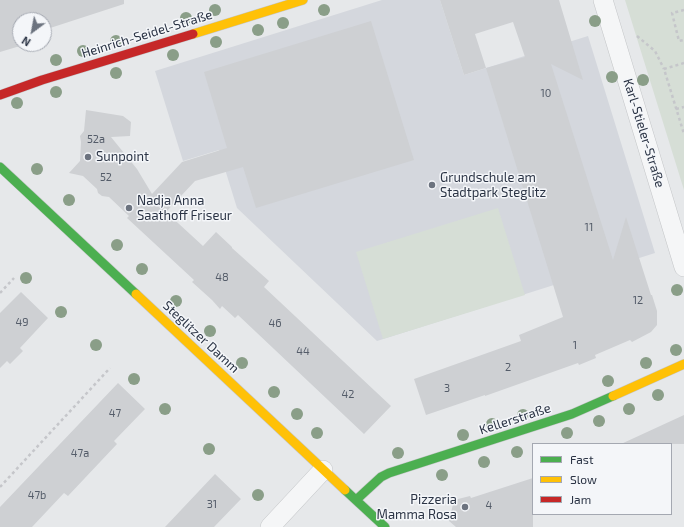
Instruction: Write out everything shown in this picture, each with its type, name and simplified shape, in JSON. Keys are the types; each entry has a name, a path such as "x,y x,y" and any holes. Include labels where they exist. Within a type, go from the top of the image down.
{"street":[{"name":"Heinrich-Seidel-Straße","path":"0,95 42,80 303,0"},
{"name":"Karl-Stieler-Straße","path":"603,0 684,267"},
{"name":"Steglitzer Damm","path":"0,167 385,527"},
{"name":"Kellerstraße","path":"356,500 381,477 389,473 572,414 684,364"},
{"path":"270,527 323,470"}],"path":[{"path":"684,10 672,13 679,41 684,40"},
{"path":"635,34 655,51 664,69 684,134"},
{"path":"664,69 684,63"},
{"path":"676,109 684,107"},
{"path":"0,293 14,278"},
{"path":"0,487 110,368"}],"shaded area":[{"name":"Grundschule am Stadtpark Steglitz","path":"382,0 440,0 464,75 588,36 655,253 377,341 237,208 219,150 183,161 155,71"},
{"path":"625,0 684,0 684,190"},
{"path":"498,208 525,295 383,339 356,252"}],"building":[{"path":"0,0 124,0 124,4 52,27 52,12 12,12 12,48 0,52"},
{"path":"440,0 559,0 583,80 551,64 613,260 626,217 657,311 657,325 651,332 632,342 630,340 595,355 596,358 579,365 578,363 426,415 414,379 521,341 519,335 563,317 486,68 464,75","holes":["513,22 525,57 486,68 475,34"]},
{"path":"371,21 414,160 256,208 243,167 195,181 166,212 203,246 216,232 269,281 264,287 391,406 364,434 238,315 235,318 222,306 220,309 192,282 194,280 127,218 129,216 109,197 102,196 98,193 97,189 83,176 69,173 80,161 80,136 84,131 86,110 123,116 131,122 130,136 111,137 137,169 152,194 182,162 227,148 204,72"},
{"path":"21,292 48,318 20,348 23,351 10,364 7,361 0,368 0,313"},
{"path":"118,383 145,409 114,441 117,444 68,496 64,493 32,527 0,527 0,507"},
{"path":"684,415 684,444 623,443"},
{"path":"215,474 241,499 214,527 165,527"},
{"path":"532,478 533,527 456,527 449,521 454,500 470,496 471,498"}],"traffic: fast":[{"path":"0,167 136,294"},
{"path":"356,500 381,477 389,473 572,414 613,396"},
{"path":"345,490 385,527"}],"traffic: slow":[{"path":"193,34 303,0"},
{"path":"136,294 345,490"},
{"path":"613,396 684,364"}],"traffic: jam":[{"path":"0,95 42,80 193,34"}],"place":[{"name":"Sunpoint","path":"88,157"},
{"name":"Grundschule am Stadtpark Steglitz","path":"432,185"},
{"name":"Nadja Anna Saathoff Friseur","path":"129,208"},
{"name":"Pizzeria Mamma Rosa","path":"465,507"}]}
